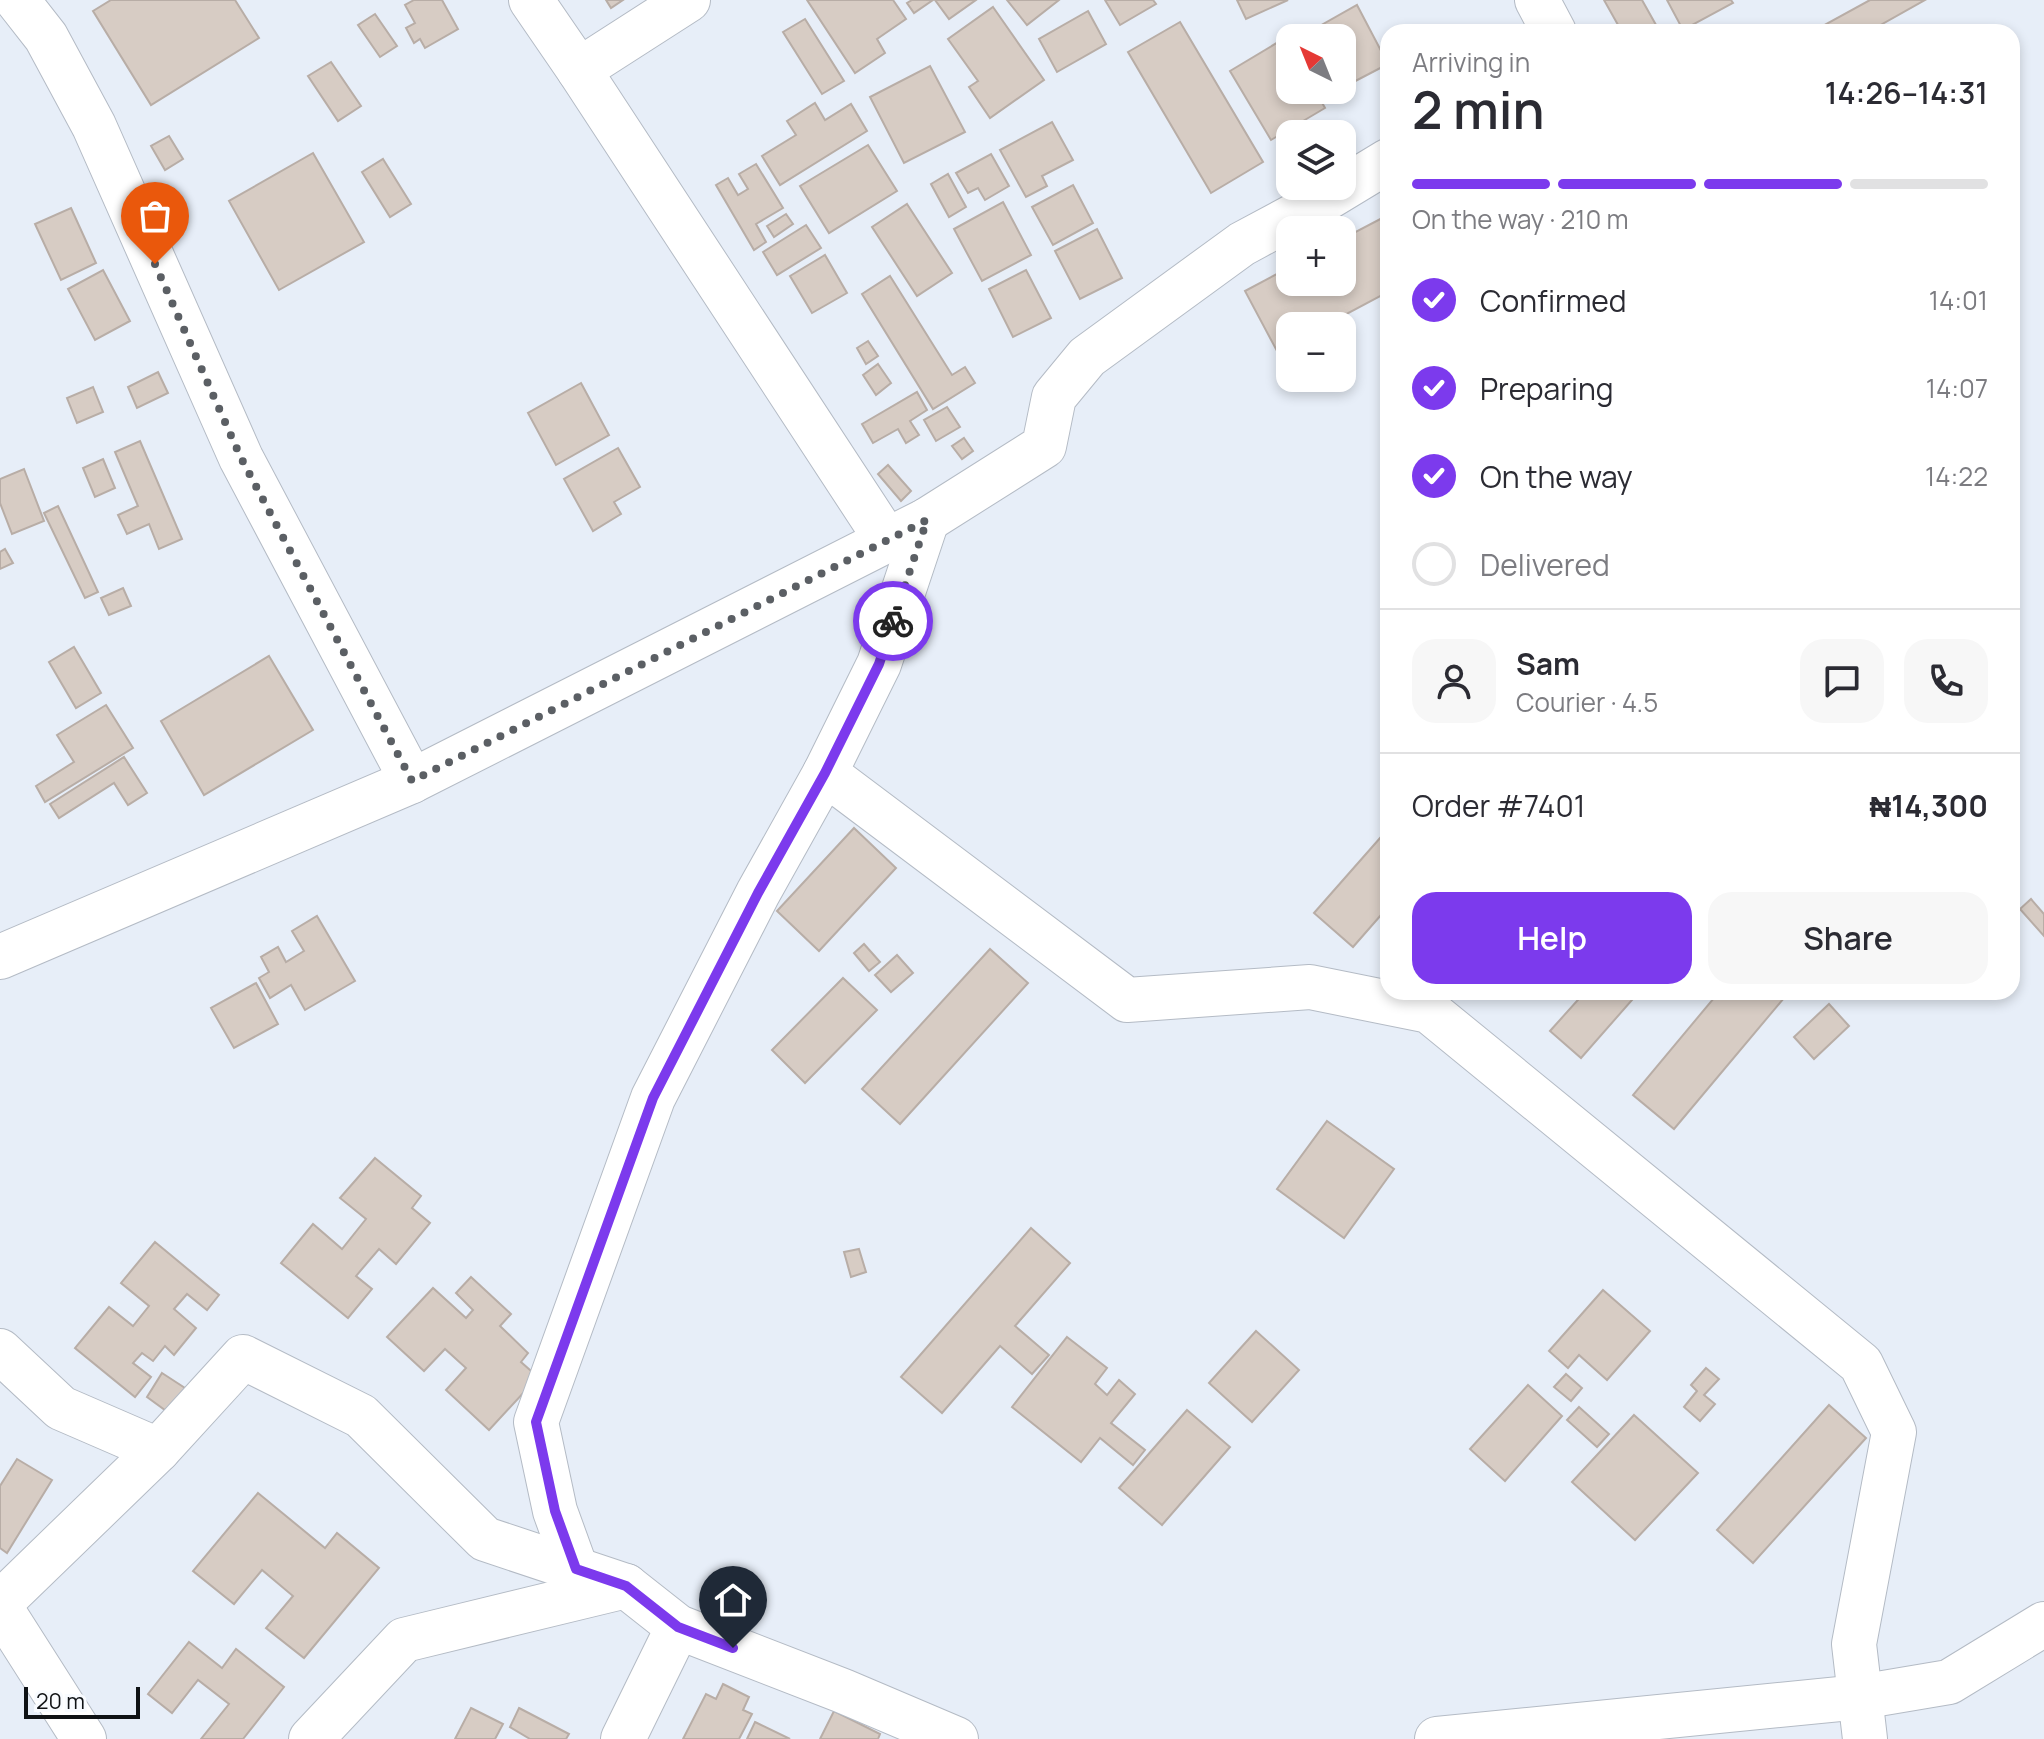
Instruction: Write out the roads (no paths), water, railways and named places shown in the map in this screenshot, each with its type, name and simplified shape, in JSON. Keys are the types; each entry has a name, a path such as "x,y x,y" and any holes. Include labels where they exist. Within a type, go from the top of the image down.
{"street":[{"path":"17,0 46,37 94,126 241,458 412,781"},
{"path":"531,0 886,539"},
{"path":"579,70 688,0"},
{"path":"1537,0 1550,24"},
{"path":"0,957 412,781 927,520 1044,446 1054,397 1087,357 1242,244 1380,166"},
{"path":"576,1569 555,1511 536,1422 653,1098 758,893 825,773 879,664 927,520"},
{"path":"825,773 1127,1000 1310,987 1429,1011 1861,1364 1894,1432 1854,1644 1863,1718"},
{"path":"0,1351 61,1408 158,1450"},
{"path":"84,1739 0,1605 158,1450 243,1357 361,1416 485,1539 626,1586 678,1627 956,1739"},
{"path":"311,1739 404,1640 626,1586"},
{"path":"1437,1739 1863,1718 1949,1682 2044,1624"},
{"path":"623,1739 678,1627"}]}
